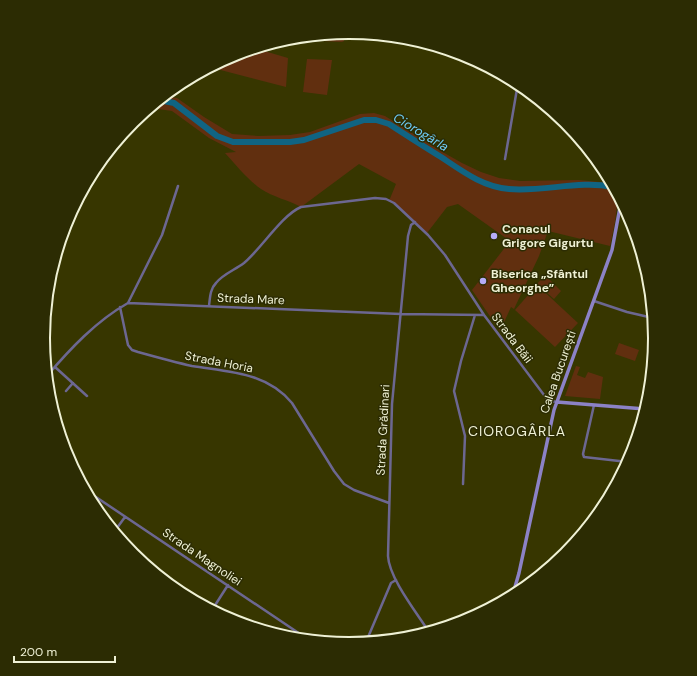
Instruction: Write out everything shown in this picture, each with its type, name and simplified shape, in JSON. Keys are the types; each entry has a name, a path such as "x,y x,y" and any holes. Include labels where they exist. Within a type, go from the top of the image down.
{"main road":[{"name":"Calea București","path":"513,588 519,573 552,417 612,250 619,211"},
{"path":"557,402 639,408"}],"street":[{"path":"505,159 517,90"},
{"path":"128,303 162,234 178,186"},
{"name":"Strada Băii","path":"209,306 211,294 216,283 247,260 286,218 297,209 301,207 376,198 386,199 394,203 415,222 445,255 484,315 547,399 557,402"},
{"name":"Strada Grădinari","path":"415,222 411,226 408,236 392,404 388,561 396,580 426,627"},
{"path":"594,301 627,312 647,317"},
{"name":"Strada Mare","path":"51,371 93,327 120,307 128,303 401,314 484,315"},
{"name":"Strada Horia","path":"120,307 128,345 132,350 180,363 246,375 272,385 292,403 334,471 344,484 354,490 389,503"},
{"path":"463,484 465,436 454,391 461,361 475,315"},
{"path":"55,367 87,396"},
{"path":"66,391 73,383"},
{"path":"594,404 584,457 621,461"},
{"name":"Strada Magnoliei","path":"96,497 297,632"},
{"path":"117,527 125,517"},
{"path":"369,636 391,583 396,580"},
{"path":"215,605 228,585"}],"shaded area":[{"path":"344,39 342,42 323,41"},
{"path":"264,51 288,58 286,87 218,69"},
{"path":"307,59 332,60 327,95 303,92"},
{"path":"171,97 177,98 232,134 259,136 290,135 310,132 360,114 374,113 385,116 462,163 481,172 499,178 520,181 578,180 603,182 617,206 610,246 548,231 539,256 514,309 511,307 500,331 472,290 510,241 458,204 447,207 427,233 403,210 389,201 396,184 359,164 301,207 270,194 256,186 225,153 236,152 209,138 172,111 156,109"},
{"path":"545,275 561,291 554,299 537,284"},
{"path":"537,285 578,323 555,347 515,310"},
{"path":"619,343 639,350 635,361 615,354"},
{"path":"576,366 580,367 577,375 585,378 588,372 603,377 600,399 565,396"}],"waterway":[{"name":"Ciorogârla","path":"166,101 174,103 217,136 233,142 290,142 304,140 364,120 376,120 389,124 473,178 499,188 535,189 574,185 605,186"}],"place":[{"name":"Conacul Grigore Gigurtu","path":"494,236"},
{"name":"Biserica „Sfântul Gheorghe”","path":"483,281"}],"district":[{"name":"CIOROGÂRLA","path":"517,431"}]}
